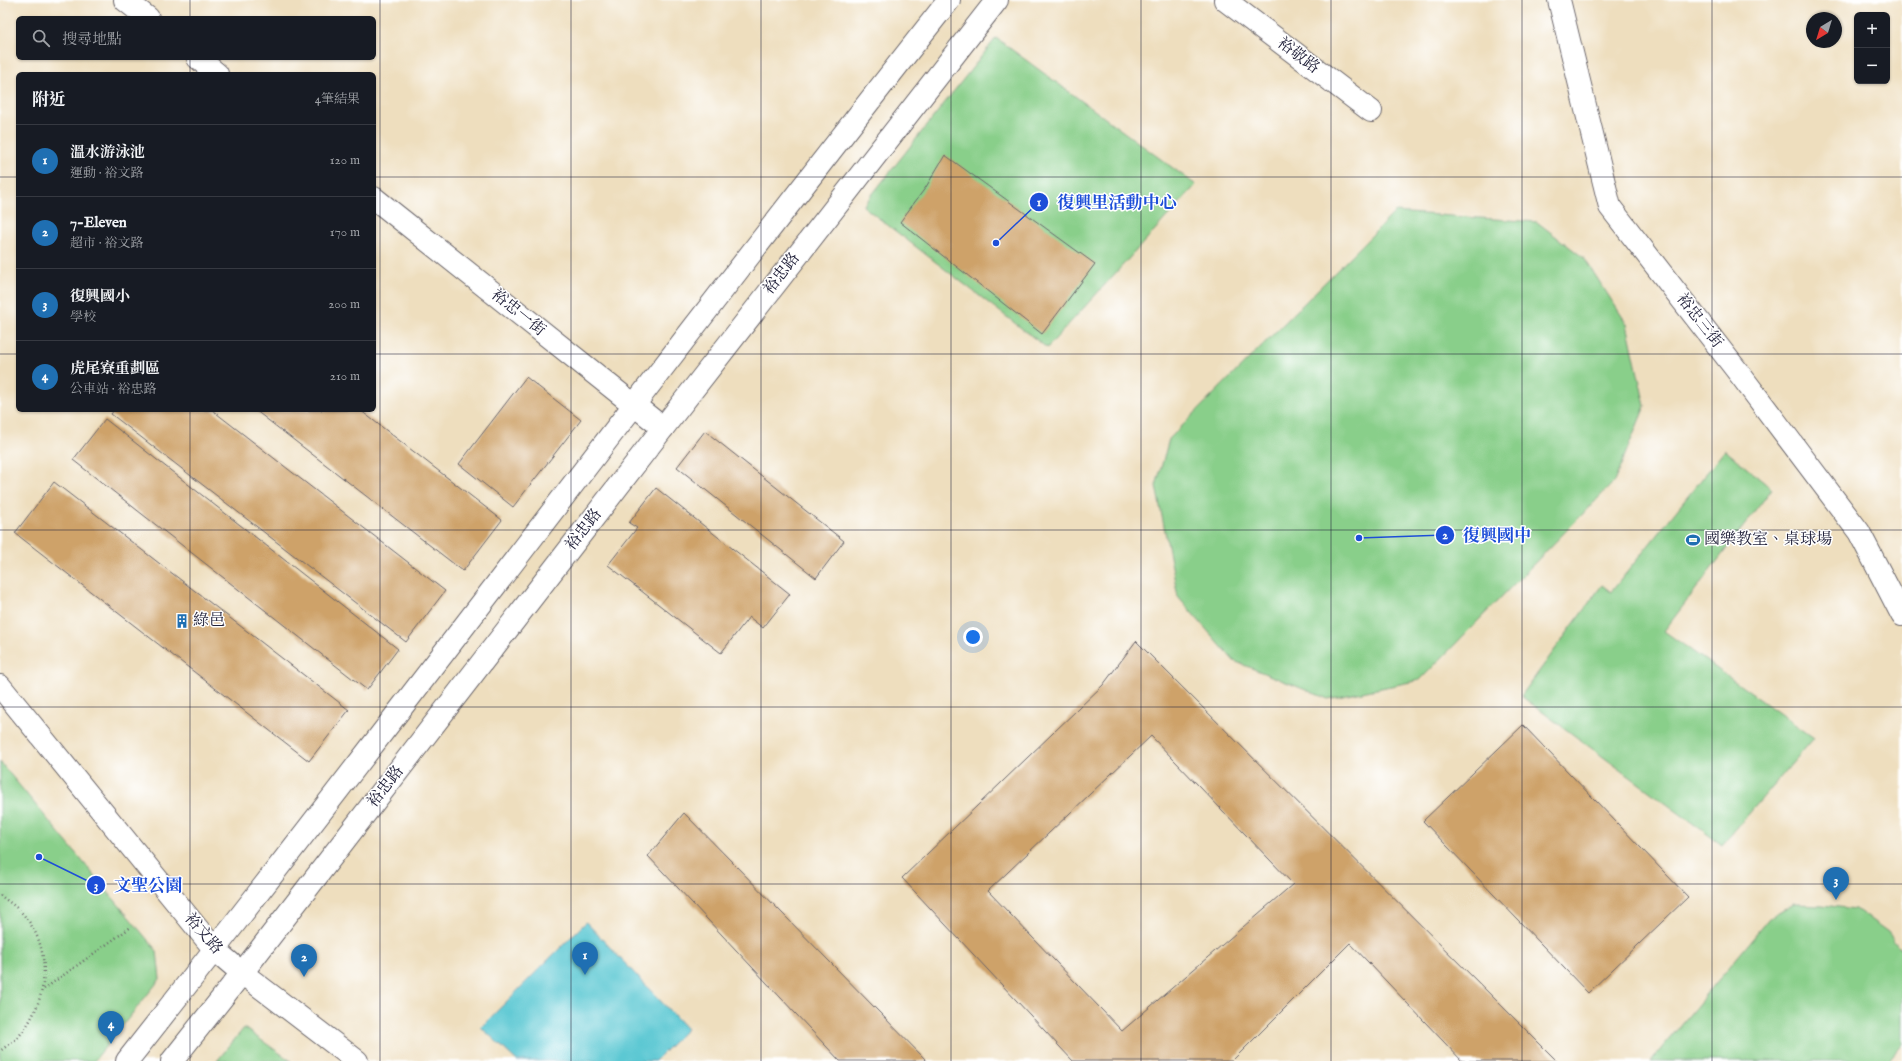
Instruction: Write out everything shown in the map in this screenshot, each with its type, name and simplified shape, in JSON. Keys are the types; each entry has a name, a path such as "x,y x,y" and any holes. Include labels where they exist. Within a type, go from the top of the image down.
{"street":[{"path":"125,0 145,16"},
{"path":"127,1061 215,950 794,196 949,0"},
{"name":"裕忠路","path":"172,1061 242,974 663,428 997,0"},
{"name":"裕敬路","path":"1225,0 1371,111"},
{"name":"裕忠三街","path":"1559,0 1574,54 1610,207 1747,384 1858,532 1902,615"},
{"path":"200,60 216,72"},
{"name":"裕忠一街","path":"376,200 663,428"},
{"name":"裕文路","path":"0,686 215,950 242,974 357,1061"}],"path":[{"path":"0,895 22,913 36,935 44,962 44,989 35,1015 19,1037 0,1051"},
{"path":"44,989 130,927"}],"green space":[{"path":"996,38 1196,185 1047,348 863,206"},
{"path":"1395,212 1537,222 1584,258 1627,324 1645,406 1614,482 1420,680 1328,699 1234,661 1178,597 1156,486 1169,439"},
{"path":"1725,450 1772,489 1664,631 1814,738 1722,845 1521,696 1602,585 1611,592"},
{"path":"0,762 157,951 160,979 94,1061 0,1061"},
{"path":"1794,904 1822,905 1856,909 1888,932 1902,951 1902,1044 1888,1061 1651,1061 1770,918"},
{"path":"244,1028 291,1061 217,1061"}],"water":[{"path":"586,922 687,1029 655,1061 517,1061 481,1027"}],"building":[{"path":"945,155 1095,264 1042,334 900,222 926,187"},
{"path":"526,377 581,420 513,507 459,464"},
{"path":"112,412 215,412 445,591 406,642 111,414"},
{"path":"258,412 363,412 502,520 463,571"},
{"name":"綠邑","path":"105,419 398,649 367,690 73,460"},
{"path":"705,431 844,541 816,578 677,467"},
{"name":"綠邑","path":"54,482 349,710 309,761 15,533"},
{"path":"656,488 790,594 763,628 749,617 721,653 608,565 637,528 629,523"},
{"path":"1136,641 1557,1061 1462,1061 1350,943 1232,1061 1073,1061 902,878 1103,685","holes":["1151,736 1293,884 1122,1031 988,891"]},
{"path":"1523,725 1688,897 1588,993 1423,821"},
{"path":"684,813 927,1061 840,1061 648,856"}],"place":[{"name":"復興里活動中心","path":"996,243"},
{"name":"復興國中","path":"1359,538"},
{"name":"國樂教室、桌球場","path":"1693,540"},
{"name":"綠邑","path":"182,621"},
{"name":"文聖公園","path":"39,857"},
{"name":"復興國小","path":"1836,900"},
{"name":"溫水游泳池","path":"585,975"},
{"name":"7-Eleven","path":"304,977"},
{"name":"虎尾寮重劃區","path":"111,1044"}]}
